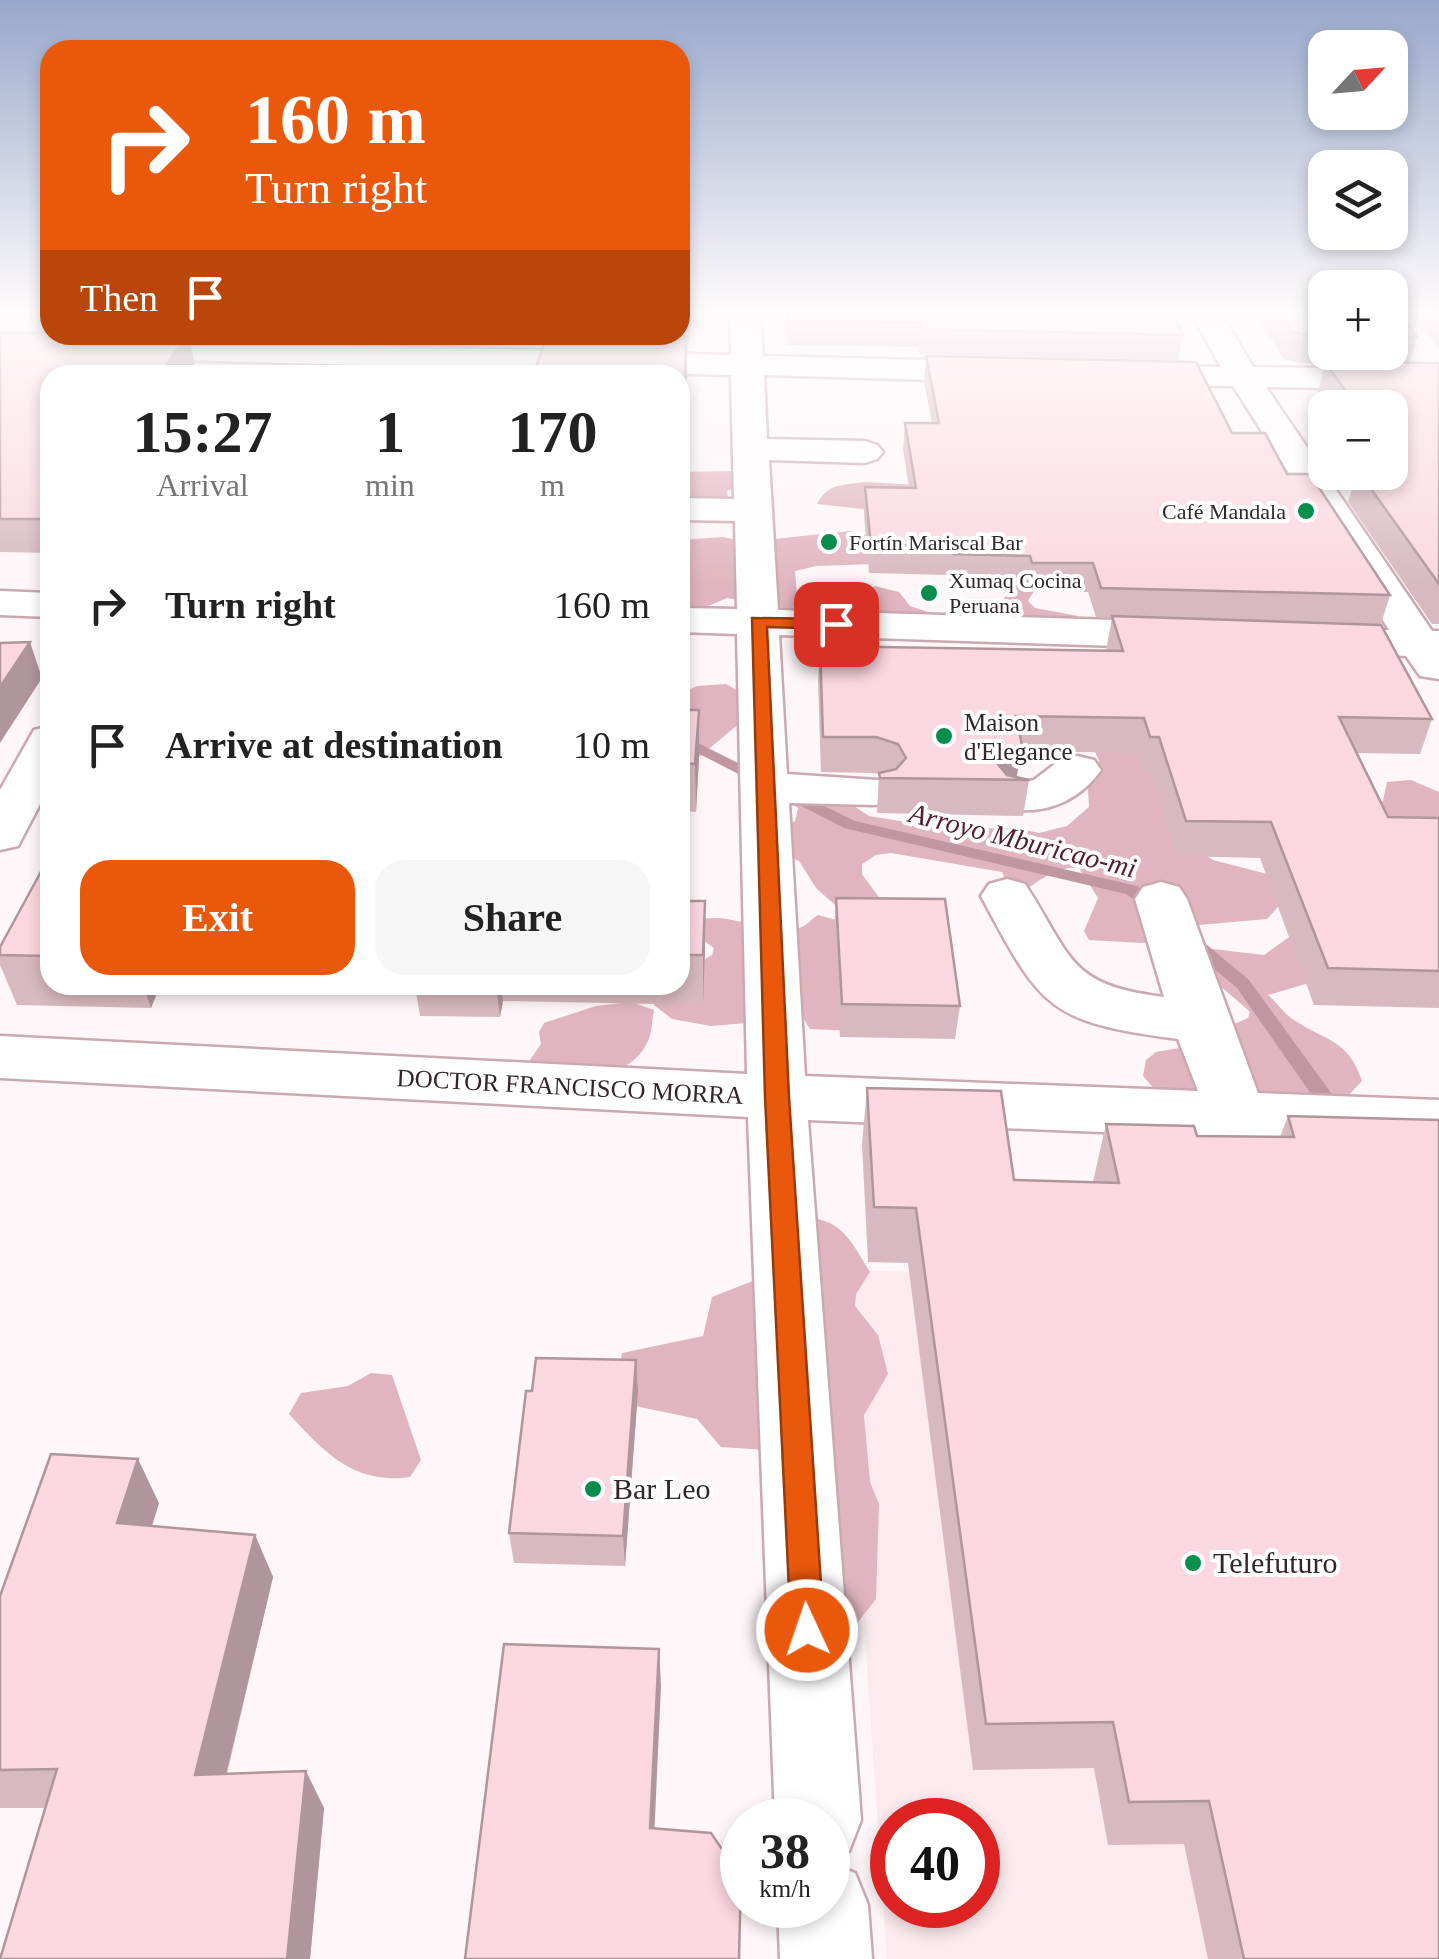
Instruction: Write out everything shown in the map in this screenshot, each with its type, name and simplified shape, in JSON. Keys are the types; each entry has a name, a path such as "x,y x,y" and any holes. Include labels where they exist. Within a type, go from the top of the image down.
{"street":[{"path":"757,404 749,449 777,1097 817,1798"},
{"path":"1262,404 1433,653"},
{"path":"749,449 865,452"},
{"path":"690,510 753,510"},
{"path":"0,603 40,605"},
{"path":"690,620 1225,637"},
{"path":"1283,638 1433,653"},
{"path":"0,836 40,759"},
{"path":"1020,796 1036,797 1065,784 1078,770"},
{"path":"765,788 875,792"},
{"path":"1007,896 1054,976 1069,989 1094,1004 1200,1022"},
{"path":"1162,899 1200,1022 1237,1116"},
{"name":"DOCTOR FRANCISCO MORRA","path":"0,1057 777,1097 1439,1123"},
{"path":"824,1928 826,1959"}],"shaded area":[{"path":"690,472 742,473 745,485 727,491 728,498 690,505"},
{"path":"866,482 917,485 880,511 817,504 831,489"},
{"path":"850,531 884,539 874,564 816,566 795,571 798,606 789,609 727,598 690,614 690,539 723,537 746,542"},
{"path":"973,561 1036,587 1028,601 1035,608 1078,616 1066,623 990,618 984,611 998,608 1007,594 984,580"},
{"path":"875,586 899,592 910,606 943,617 848,616 838,606"},
{"path":"1088,671 1202,853 1213,860 1267,874 1284,900 1267,919 1199,925 1169,939 1142,943 1089,940 1084,931 1098,898 1079,868 1056,872 1023,892 1008,887 1002,872 891,853 876,855 862,864 862,874 883,903 844,913 816,888 799,861 775,851 775,831 795,821 798,808 785,799 848,802 869,816 949,829 1016,828 1039,833 1067,826 1089,807 1088,789 1099,761 1093,747"},
{"path":"726,684 750,698 741,722 690,765 690,689"},
{"path":"1411,780 1439,792 1439,862 1247,781 1372,802 1383,801 1387,782"},
{"path":"818,915 847,923 855,1031 810,1029 803,1018 711,1026 672,1019 654,1005 652,995 690,995 690,968 712,955 714,948 704,941 703,919 728,919 775,930 802,927"},
{"path":"1289,937 1300,942 1309,983 1268,995 1291,1018 1342,1048 1362,1081 1347,1097 1157,1092 1143,1076 1146,1060 1156,1052 1179,1048 1248,1018 1250,1012 1213,980 1194,954 1213,949 1264,955"},
{"path":"631,1002 654,1010 651,1030 641,1053 619,1069 550,1083 530,1060 541,1044 539,1032 544,1023 596,1006"},
{"path":"798,1216 825,1221 842,1232 870,1272 856,1294 855,1306 878,1335 888,1374 864,1415 870,1482 879,1504 876,1599 855,1626 832,1628 769,1450 721,1447 697,1419 626,1404 619,1370 622,1353 703,1336 712,1297 755,1280"},
{"name":"Telefuturo","path":"840,1270 1336,1282 1439,1959 887,1959 885,1928 1000,1928 1000,1798 876,1798"},
{"path":"371,1373 392,1375 421,1460 410,1477 372,1476 356,1471 328,1453 289,1414 301,1393 348,1386"}],"building":[{"path":"0,404 40,404 40,519 0,519"},
{"path":"935,404 1218,404 1232,433 1265,433 1287,474 1308,474 1308,490 1321,490 1390,595 1101,588 1093,563 1032,563 1030,556 953,554 952,546 871,545 865,487 916,488 905,423 939,423"},
{"path":"1408,404 1439,404 1439,584 1372,490 1408,490"},
{"path":"1112,616 1381,625 1432,719 1339,717 1388,817 1439,818 1439,971 1328,968 1271,822 1186,821 1159,737 1150,737 1144,718 1016,716 1022,745 1004,749 996,762 1007,775 1029,780 880,778 879,773 896,769 906,758 898,744 876,737 823,737 820,646 1123,651"},
{"path":"30,642 0,687 0,643"},
{"path":"690,710 699,710 695,764 690,764"},
{"path":"40,873 40,956 0,955 0,947"},
{"path":"836,898 945,899 960,1006 842,1004"},
{"path":"690,901 705,901 703,955 690,955"},
{"name":"Telefuturo","path":"867,1088 1001,1091 1014,1180 1119,1183 1106,1124 1194,1126 1197,1136 1294,1137 1288,1116 1439,1120 1439,1959 1244,1959 1209,1801 1129,1802 1113,1722 986,1724 916,1208 874,1207"},
{"path":"536,1358 636,1360 623,1536 509,1533 526,1391 532,1391"},
{"path":"51,1454 138,1459 117,1523 255,1535 195,1775 306,1771 287,1959 0,1959 57,1769 0,1770 0,1596"},
{"path":"504,1644 659,1649 650,1828 711,1833 720,1846 720,1928 740,1928 739,1959 465,1959"}],"waterway":[{"name":"Arroyo Mburicao-mi","path":"690,743 759,779"},
{"name":"Arroyo Mburicao-mi","path":"787,793 850,825 1131,890 1154,909"},
{"name":"Arroyo Mburicao-mi","path":"1189,939 1243,984 1335,1113"}],"place":[{"name":"Café Mandala","path":"1306,511"},
{"name":"Fortín Mariscal Bar","path":"829,542"},
{"name":"Xumaq Cocina Peruana","path":"929,593"},
{"name":"Maison d'Elegance","path":"944,736"},
{"name":"Bar Leo","path":"593,1489"},
{"name":"Telefuturo","path":"1193,1563"}],"route":[{"path":"807,1630 777,1097 758,622 836,624"}]}
